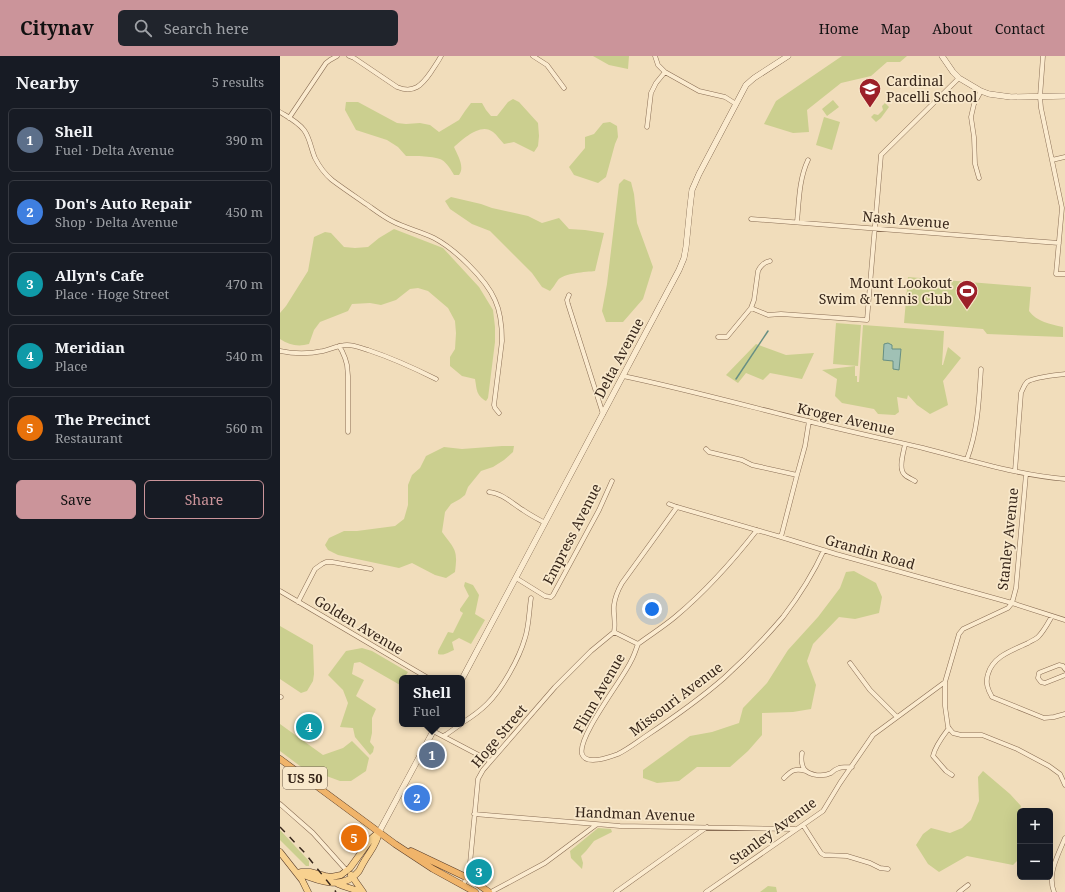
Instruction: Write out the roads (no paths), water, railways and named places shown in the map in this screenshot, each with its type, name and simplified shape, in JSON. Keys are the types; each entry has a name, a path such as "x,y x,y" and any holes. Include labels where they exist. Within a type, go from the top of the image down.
{"highway":[{"name":"US 50","path":"280,759 395,844 426,864 475,892"},
{"name":"US 50","path":"395,844 420,854 472,880 490,892"},
{"path":"426,864 445,869 464,879 468,878"}],"main road":[{"name":"Delta Avenue","path":"464,675 679,270 684,258 686,247 692,190 699,174 746,85 754,78 788,56"},
{"path":"942,56 948,66 959,78 981,91 1000,96 1065,96"},
{"path":"338,884 352,877 358,871 377,841 379,832 435,727"},
{"path":"296,872 310,872 331,876 341,875 347,871 379,832"},
{"path":"280,852 296,872 308,892"},
{"path":"347,871 362,892"},
{"path":"296,872 362,892"}],"street":[{"path":"289,118 326,63 337,56"},
{"path":"349,56 397,87 405,89 414,89 421,85 428,77 441,56"},
{"path":"533,56 547,65 564,88"},
{"path":"655,56 658,65 665,72 699,91 725,97 736,104"},
{"path":"1043,56 1040,96 1041,108 1062,208 1056,274 1065,274"},
{"path":"647,126 651,93 656,82 665,72"},
{"path":"751,308 768,315 782,314 867,320 881,155 959,78"},
{"path":"979,178 975,164 974,137 971,117 974,104 981,91"},
{"path":"280,112 300,125 304,130 319,166 331,179 390,220 405,227 427,234 445,245 477,274 491,292 499,311 502,331 494,405 499,413"},
{"path":"1052,160 1065,157"},
{"path":"797,222 802,174 808,160"},
{"name":"Nash Avenue","path":"751,219 1059,243"},
{"path":"718,337 727,337 751,308 754,300 759,268 764,263 770,261"},
{"path":"569,295 567,300 568,304 603,414"},
{"path":"280,351 292,353 314,353 338,346 354,346 387,356 436,379"},
{"path":"338,346 342,351 347,365 348,432"},
{"path":"967,459 974,439 977,420 981,369"},
{"path":"1016,471 1021,393 1024,386 1028,381 1033,379 1065,374"},
{"name":"Kroger Avenue","path":"623,376 1026,474 1065,479"},
{"path":"781,537 805,446 809,422"},
{"path":"905,444 901,466 902,470 905,475 915,481"},
{"path":"706,449 709,452 742,460 752,465 797,475"},
{"name":"Stanley Avenue","path":"706,892 823,811 873,735 945,682 959,634 963,630 1008,608 1012,603 1016,588 1026,474"},
{"name":"Empress Avenue","path":"516,578 545,596 550,597 555,593 599,510 612,481"},
{"path":"489,492 494,492 504,497 545,523"},
{"name":"Grandin Road","path":"670,504 836,554 1012,603 1065,620"},
{"path":"677,507 622,583 615,597 614,632 638,644 674,618 708,588 740,552 757,530"},
{"name":"Missouri Avenue","path":"582,753 589,760 594,760 606,758 619,753 676,716 710,690 743,660 782,617 804,586 824,550"},
{"path":"298,602 315,569 326,562 370,569"},
{"name":"Golden Avenue","path":"280,591 423,675"},
{"name":"Empress Avenue","path":"465,721 486,705 514,666 526,637 531,598"},
{"path":"1052,616 1038,638 1000,657 992,663 988,672 986,684 992,697 1044,718 1054,718 1065,714"},
{"name":"Hoge Street","path":"463,885 469,874 478,779 483,770 555,687 591,651 614,632"},
{"name":"Flinn Avenue","path":"582,753 586,736 631,661 638,644"},
{"path":"850,663 870,690 897,717"},
{"path":"1065,669 1063,666 1059,665 1041,672 1038,678 1041,682 1046,683 1065,676"},
{"path":"945,682 944,706 948,727 953,733 961,735 982,735 1017,749 1049,766 1060,774 1065,785"},
{"name":"Empress Avenue","path":"443,736 457,727"},
{"path":"949,728 933,753 933,756 952,776"},
{"path":"433,731 490,762"},
{"path":"802,754 801,761 806,771"},
{"path":"784,778 788,774 799,769 820,776 843,767 852,767"},
{"path":"280,804 313,832 347,871"},
{"name":"Handman Avenue","path":"474,814 596,825 796,830"},
{"path":"490,892 545,863 596,825"},
{"path":"803,825 821,853 824,855 847,856 870,863 880,868 888,869"},
{"path":"616,892 707,827"},
{"path":"1054,892 1051,882 1052,876 1065,838"},
{"path":"959,892 968,885"}],"water":[{"path":"888,343 892,345 892,349 901,349 899,370 893,369 893,361 883,360 884,344"}],"waterway":[{"path":"736,379 768,331"}],"railway":[{"path":"280,827 304,852 336,892"}],"place":[{"name":"Cardinal Pacelli School","path":"870,108"},
{"name":"Mount Lookout Swim & Tennis Club","path":"967,310"},
{"name":"Meridian","path":"309,727"},
{"name":"Shell","path":"432,755"},
{"name":"Don's Auto Repair","path":"417,798"},
{"name":"The Precinct","path":"354,838"},
{"name":"Allyn's Cafe","path":"479,872"}]}
